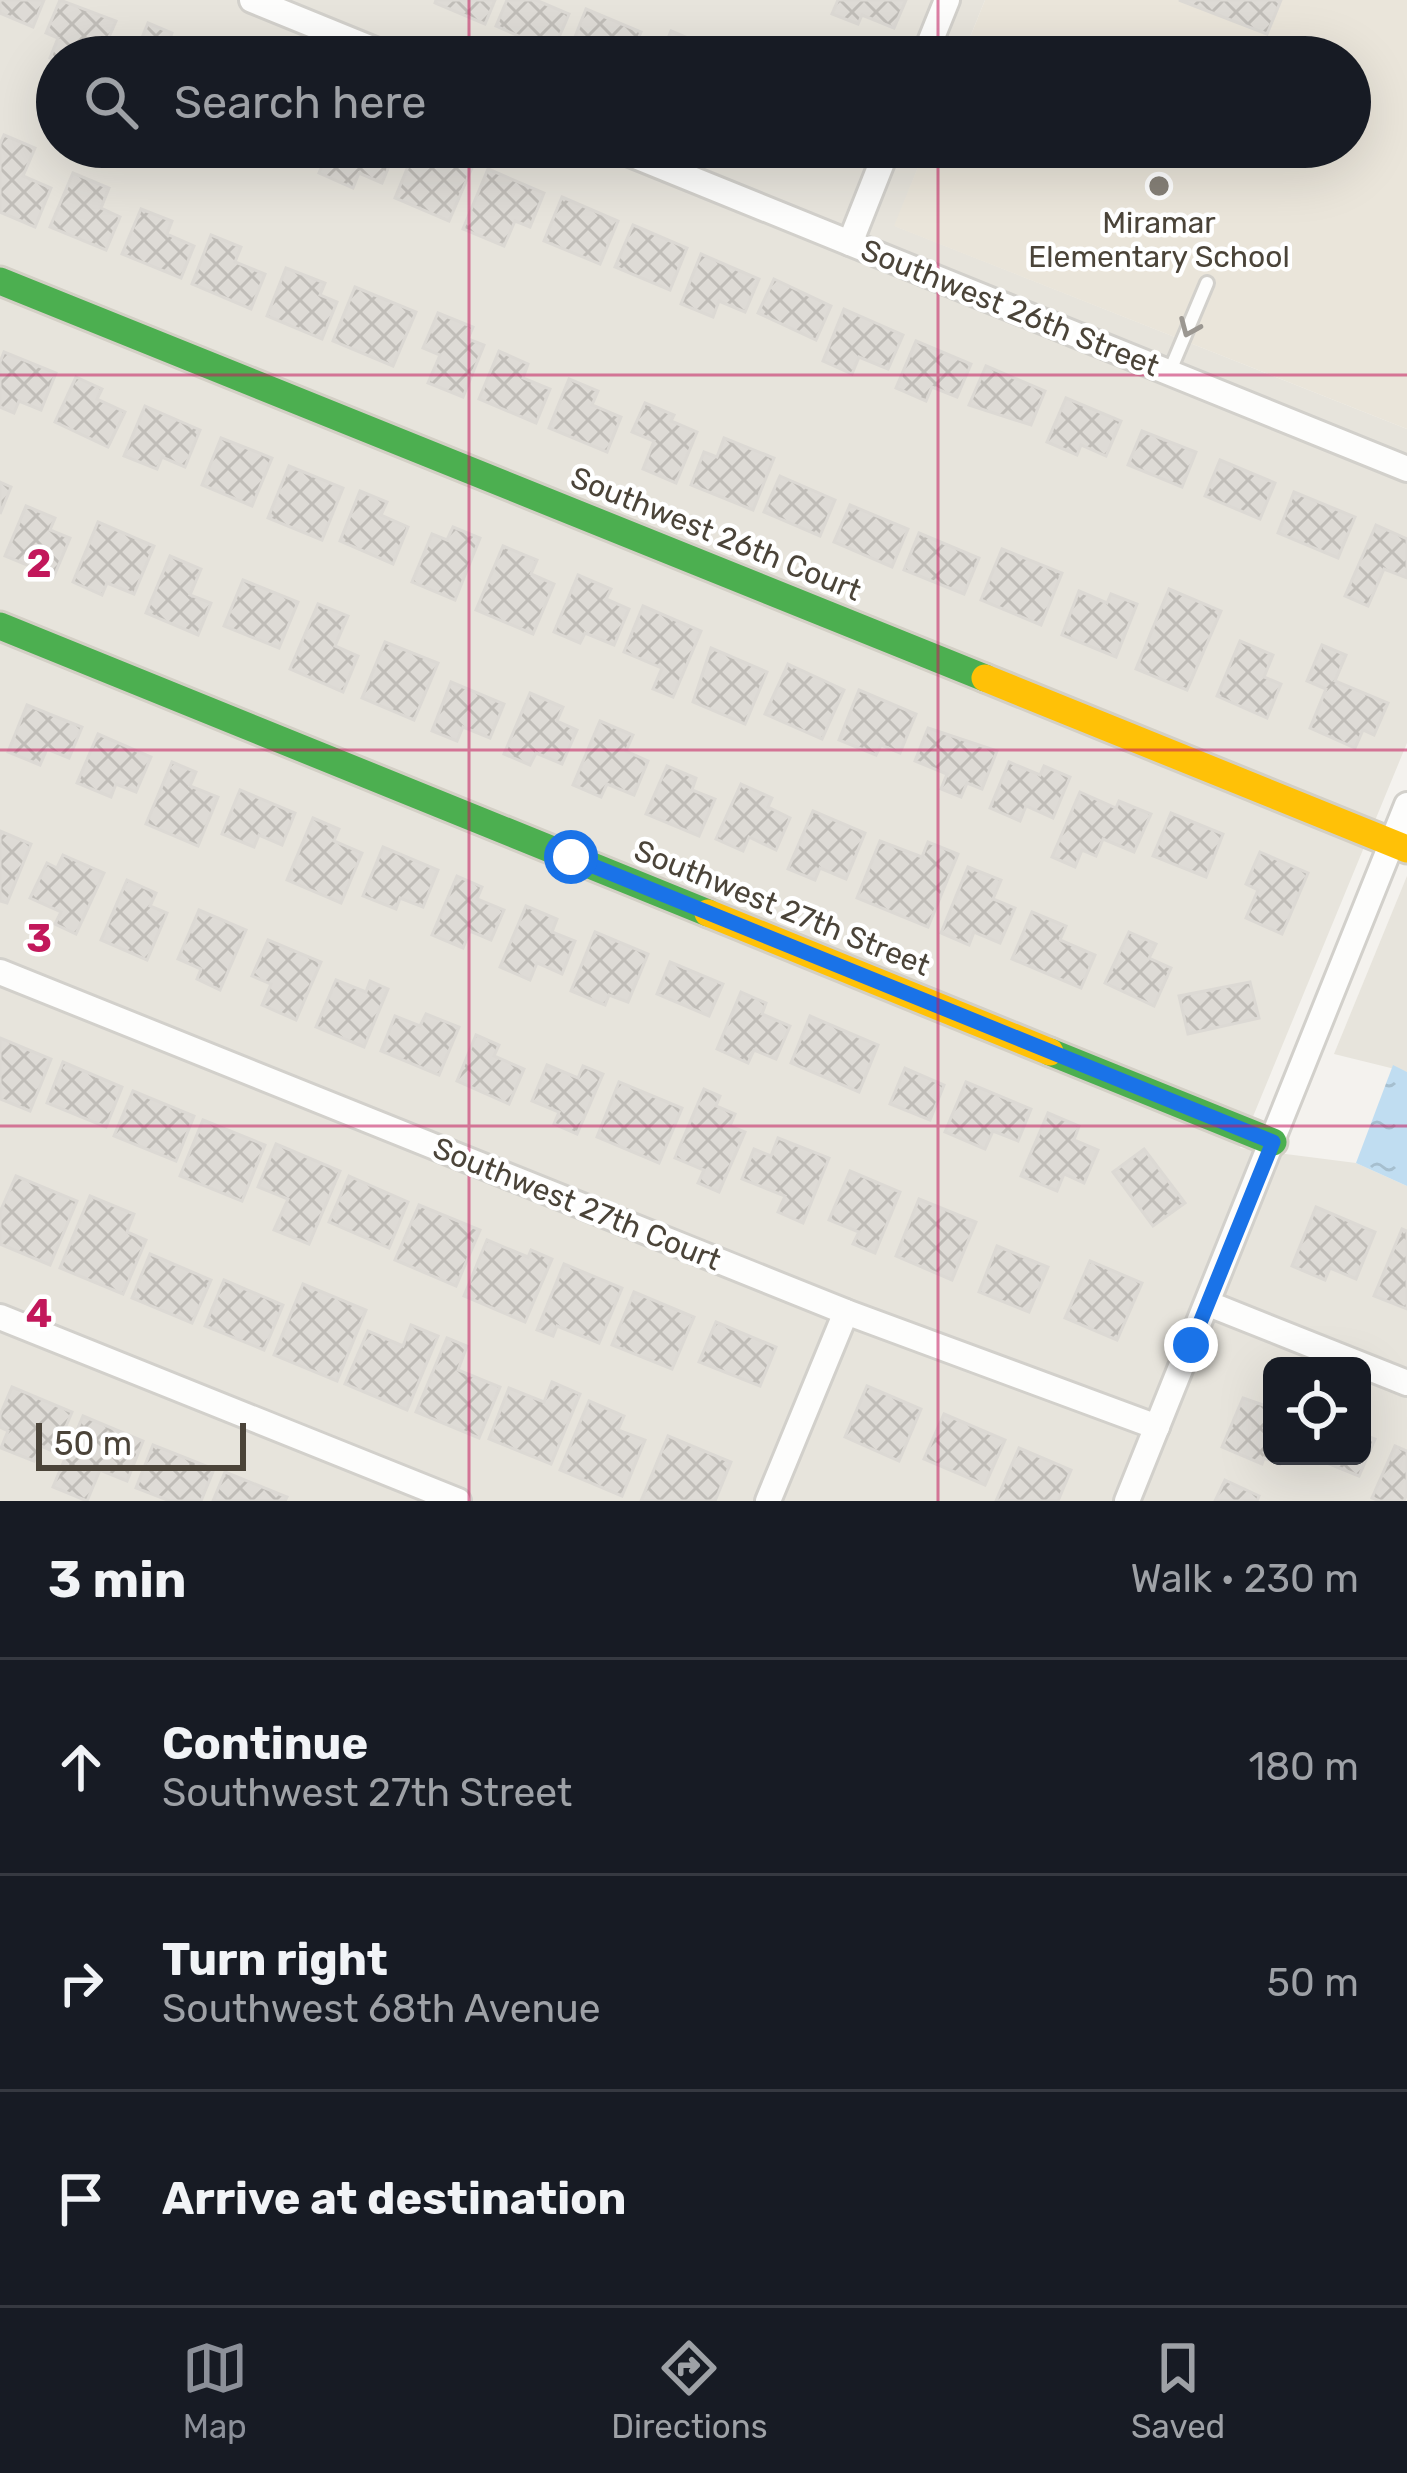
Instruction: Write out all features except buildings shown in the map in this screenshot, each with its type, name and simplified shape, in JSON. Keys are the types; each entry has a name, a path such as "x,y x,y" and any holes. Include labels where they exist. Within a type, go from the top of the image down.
{"street":[{"path":"252,0 340,36"},
{"path":"932,36 947,0"},
{"name":"Southwest 26th Street","path":"666,168 1407,469"},
{"path":"850,243 880,168"},
{"name":"Southwest 26th Court","path":"0,281 1399,845"},
{"name":"Southwest 27th Street","path":"0,626 1273,1142"},
{"path":"1127,1501 1399,845 1407,805"},
{"name":"Southwest 27th Court","path":"0,971 846,1312 1157,1427"},
{"path":"1208,1304 1407,1383"},
{"path":"768,1501 846,1312"},
{"path":"0,1317 458,1501"}],"lane":[{"path":"1169,373 1207,283"}],"shaded area":[{"path":"0,0 985,0 970,36 36,36 36,168 918,168 895,226 1407,429 1407,743 1240,1148 1356,1163 1407,1186 1407,1501 0,1501"},
{"name":"Miramar Elementary School","path":"985,0 1407,0 1407,429 894,226 917,168 1371,168 1371,36 970,36"},
{"path":"1407,876 1407,1072 1334,1054"}],"water":[{"path":"1393,1065 1407,1072 1407,1186 1356,1163"}],"traffic: fast":[{"path":"0,281 985,678"},
{"path":"0,626 708,913"},
{"path":"1050,1052 1273,1142"}],"traffic: slow":[{"path":"985,678 1407,849"},
{"path":"708,913 1050,1052"}],"place":[{"name":"Miramar Elementary School","path":"1159,186"}],"route":[{"path":"571,857 1273,1142 1191,1345"}]}
